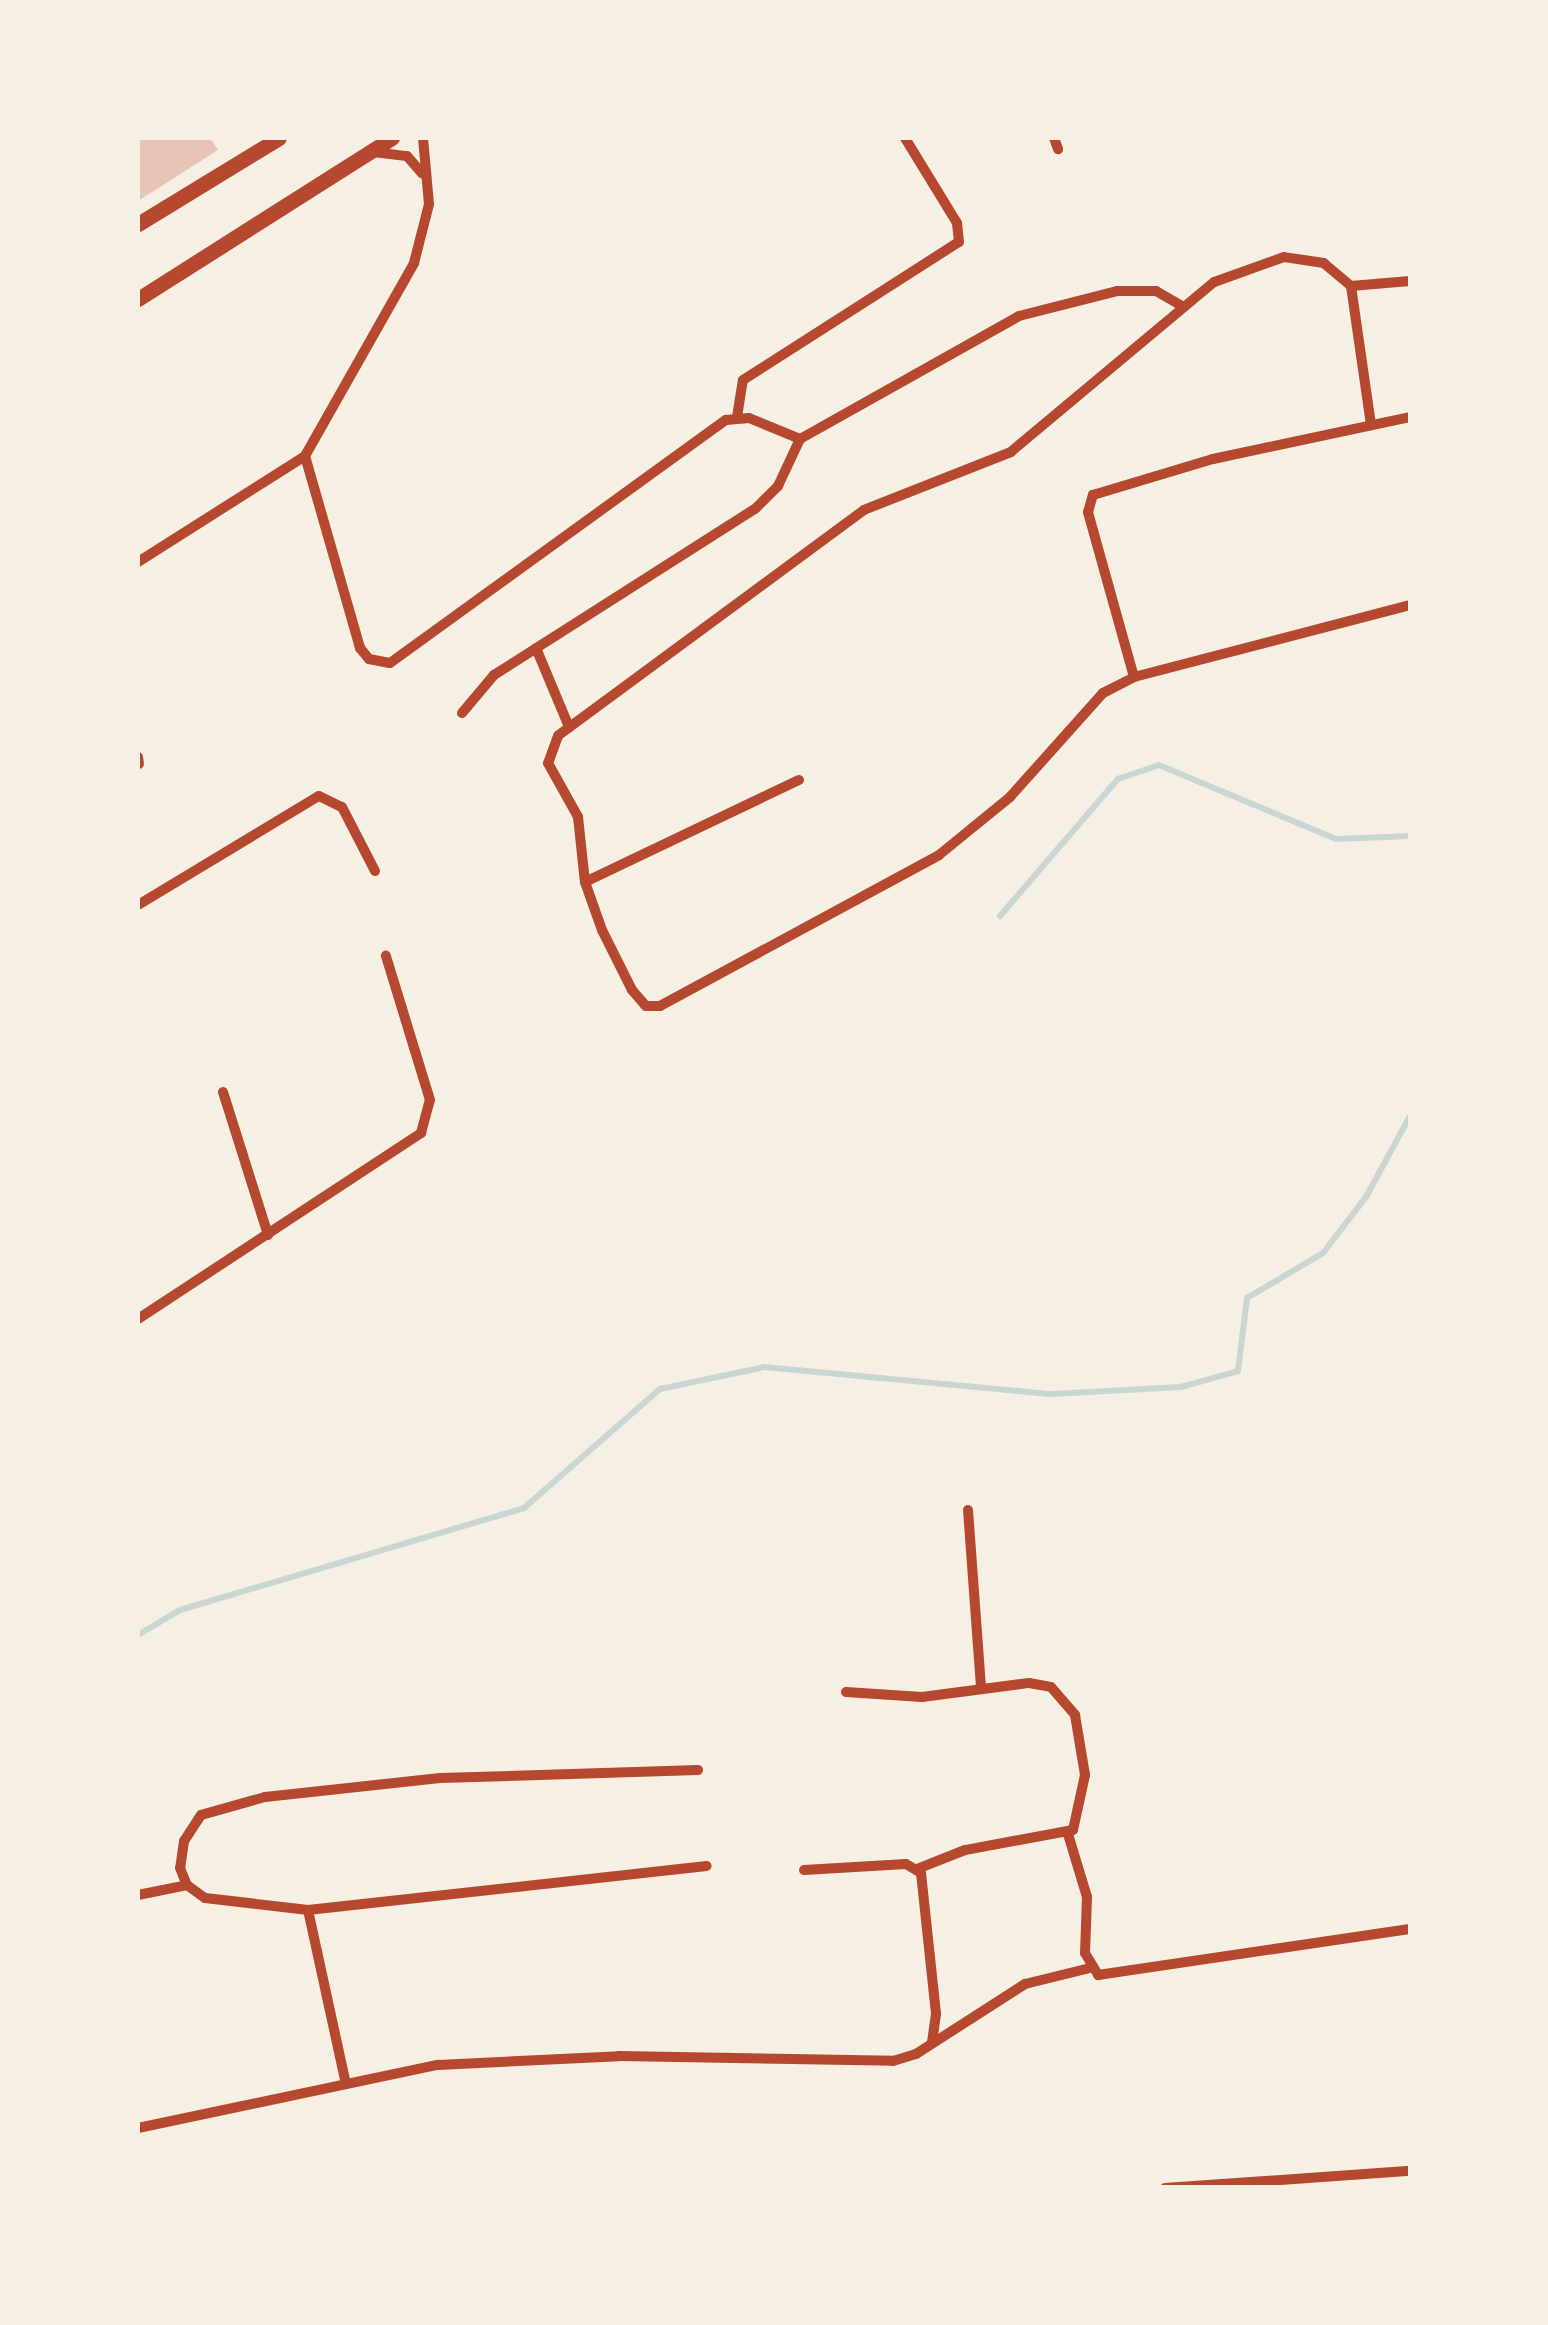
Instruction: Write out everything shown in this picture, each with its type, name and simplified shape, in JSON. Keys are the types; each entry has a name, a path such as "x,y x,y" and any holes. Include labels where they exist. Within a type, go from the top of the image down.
{"main road":[{"path":"138,224 279,138"},
{"path":"138,299 392,138"}],"street":[{"path":"138,562 305,456 414,263 428,204 423,138"},
{"path":"737,417 743,380 959,242 958,223 905,138"},
{"path":"368,152 407,156 425,179"},
{"path":"1371,424 1351,286 1324,264 1284,257 1214,282 1011,452 864,510 569,727 552,742 547,757 578,817 585,882 632,990 646,1006 660,1006 939,855 1010,797 1104,693 1134,677 1410,605"},
{"path":"1351,286 1410,281"},
{"path":"462,712 494,676 754,509 778,486 800,440 1018,316 1117,291 1156,292 1182,306"},
{"path":"305,456 360,648 369,659 390,663 699,437 737,417 800,440"},
{"path":"1134,677 1088,512 1093,494 1213,459 1410,418"},
{"path":"536,648 569,727"},
{"path":"585,882 799,780"},
{"path":"138,904 310,798 342,807 375,871"},
{"path":"138,1319 413,1142 426,1122 430,1100 386,956"},
{"path":"223,1092 268,1235"},
{"path":"968,1510 981,1689"},
{"path":"804,1870 917,1868 966,1850 1068,1834 1078,1824 1085,1775 1069,1706 1040,1684 903,1698 846,1692"},
{"path":"698,1770 360,1783 218,1807 194,1821 184,1841 180,1868 187,1884 205,1898 308,1910 707,1866"},
{"path":"1068,1834 1087,1897 1090,1968"},
{"path":"917,1868 930,1939 932,2042"},
{"path":"138,1895 187,1884"},
{"path":"308,1910 344,2080"},
{"path":"138,2128 344,2080 438,2065 620,2056 893,2061 932,2042 1025,1984 1090,1968 1112,1976 1410,1928"},
{"path":"1170,2186 1372,2181 1410,2172"}],"building":[{"path":"138,138 210,138 218,150 138,201"}],"waterway":[{"path":"1000,916 1118,779 1159,765 1336,839 1410,836"},
{"path":"138,1635 180,1610 524,1508 660,1389 764,1367 1052,1394 1181,1387 1238,1371 1247,1298 1323,1253 1366,1197 1410,1116"}]}
